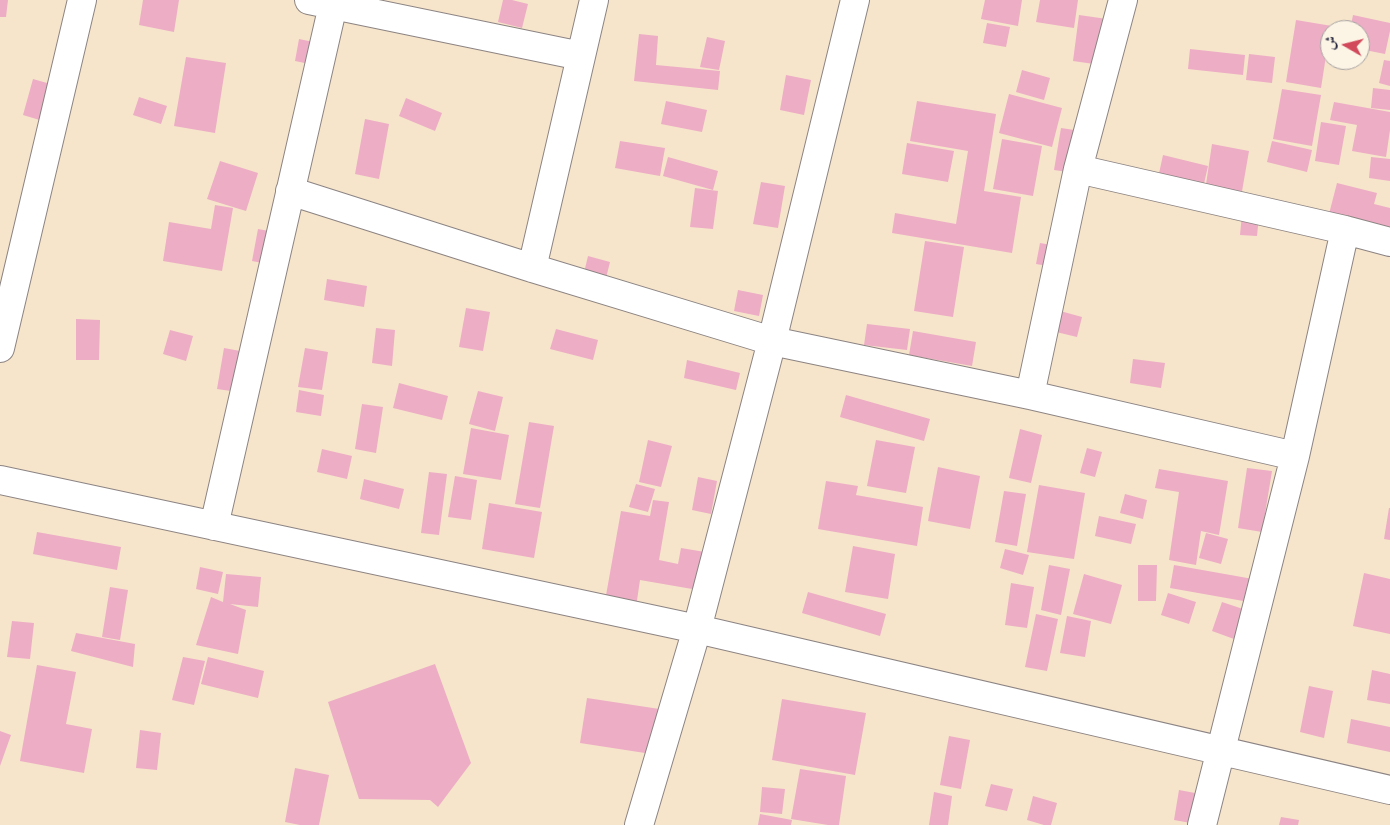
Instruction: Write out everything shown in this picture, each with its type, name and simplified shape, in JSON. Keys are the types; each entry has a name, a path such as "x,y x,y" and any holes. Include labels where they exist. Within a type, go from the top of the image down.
{"street":[{"path":"0,348 82,0"},
{"path":"532,268 594,0"},
{"path":"639,825 697,629 772,341 855,0"},
{"path":"1030,395 1078,169 1123,0"},
{"path":"214,526 290,191 321,2 581,56"},
{"path":"1078,169 1390,242"},
{"path":"290,191 532,268 772,341 1030,395 1295,456"},
{"path":"1202,825 1295,456 1345,230"},
{"path":"0,480 697,629 1390,790"}],"building":[{"path":"0,0 8,0 6,17 0,17"},
{"path":"143,0 179,0 174,32 139,25"},
{"path":"503,0 528,4 522,28 498,22"},
{"path":"985,0 1022,0 1018,26 981,19"},
{"path":"1040,0 1078,0 1074,28 1036,22"},
{"path":"1079,15 1107,19 1101,65 1073,61"},
{"path":"1353,15 1390,23 1385,54 1370,51 1370,20 1352,20"},
{"path":"1296,20 1320,24 1320,70 1324,70 1321,88 1286,82"},
{"path":"987,23 1010,27 1006,47 983,43"},
{"path":"639,34 658,36 656,65 720,71 718,90 634,81"},
{"path":"707,37 725,41 719,70 700,67"},
{"path":"299,39 323,44 319,66 295,61"},
{"path":"1190,49 1245,55 1243,75 1188,69"},
{"path":"1249,54 1275,57 1272,83 1246,80"},
{"path":"186,57 226,63 215,133 174,126"},
{"path":"1384,60 1390,61 1390,86 1379,83"},
{"path":"1022,70 1050,78 1044,100 1016,92"},
{"path":"786,75 811,80 804,115 780,110"},
{"path":"33,79 54,85 43,121 23,115"},
{"path":"1373,88 1390,90 1390,110 1371,108"},
{"path":"1282,89 1321,95 1312,146 1273,139"},
{"path":"1009,94 1062,108 1052,147 999,133"},
{"path":"139,97 167,106 161,124 133,115"},
{"path":"406,98 442,113 435,131 399,116"},
{"path":"666,101 707,110 702,132 661,124"},
{"path":"917,101 996,114 984,191 1021,197 1012,253 892,233 895,213 956,224 968,151 910,141"},
{"path":"1334,102 1390,112 1390,130 1386,157 1352,151 1357,125 1330,120"},
{"path":"365,119 389,124 379,179 355,174"},
{"path":"1321,122 1346,126 1339,165 1315,161"},
{"path":"1061,128 1081,131 1075,173 1054,170"},
{"path":"1002,139 1042,146 1033,196 993,189"},
{"path":"620,141 665,148 660,176 615,168"},
{"path":"1272,141 1312,150 1307,172 1267,162"},
{"path":"907,143 954,151 948,182 902,174"},
{"path":"1212,144 1249,151 1241,197 1205,191"},
{"path":"1163,155 1208,166 1203,188 1158,178"},
{"path":"668,157 718,171 713,190 663,176"},
{"path":"1371,157 1390,159 1390,181 1369,178"},
{"path":"220,161 258,173 246,211 207,199"},
{"path":"761,182 785,186 778,228 753,224"},
{"path":"1337,183 1377,193 1374,204 1390,208 1390,230 1329,214"},
{"path":"695,188 718,191 713,229 690,227"},
{"path":"1243,204 1260,206 1257,236 1240,235"},
{"path":"215,205 233,208 222,271 163,261 169,222 211,229"},
{"path":"258,229 280,233 273,265 252,261"},
{"path":"925,241 964,247 953,317 914,311"},
{"path":"1040,243 1063,247 1060,268 1036,264"},
{"path":"588,256 610,262 605,282 583,277"},
{"path":"327,279 367,286 364,307 324,300"},
{"path":"738,290 763,295 759,316 734,311"},
{"path":"466,308 490,312 483,351 459,347"},
{"path":"1053,309 1082,317 1077,337 1048,330"},
{"path":"76,319 100,320 99,360 76,360"},
{"path":"867,324 910,329 907,350 864,345"},
{"path":"376,328 395,330 392,366 372,363"},
{"path":"556,329 598,340 593,360 550,349"},
{"path":"170,330 193,336 186,361 163,354"},
{"path":"913,331 976,342 972,366 909,355"},
{"path":"224,348 251,353 245,393 217,389"},
{"path":"305,348 328,352 322,390 298,387"},
{"path":"1133,359 1165,363 1161,388 1130,383"},
{"path":"687,360 740,373 736,390 684,378"},
{"path":"399,383 448,396 442,420 393,408"},
{"path":"299,390 324,395 321,416 296,412"},
{"path":"478,391 503,397 495,431 469,424"},
{"path":"846,395 930,419 924,441 840,417"},
{"path":"362,404 383,407 376,453 355,449"},
{"path":"529,422 554,426 540,508 515,504"},
{"path":"471,428 509,435 501,480 463,474"},
{"path":"1020,429 1042,435 1031,483 1009,478"},
{"path":"648,440 672,446 661,487 639,482"},
{"path":"876,440 915,447 906,493 867,486"},
{"path":"1087,448 1102,452 1095,477 1080,473"},
{"path":"322,449 352,456 347,479 317,472"},
{"path":"938,467 980,476 970,529 928,521"},
{"path":"1247,468 1272,471 1262,532 1238,528"},
{"path":"1159,469 1228,481 1219,535 1201,531 1196,565 1169,560 1179,492 1155,488"},
{"path":"429,472 447,474 439,535 421,533"},
{"path":"455,476 477,480 471,520 448,517"},
{"path":"698,477 717,481 711,514 692,510"},
{"path":"364,479 404,489 399,509 360,499"},
{"path":"826,481 858,486 856,495 923,507 917,546 818,529"},
{"path":"636,484 655,489 648,512 629,507"},
{"path":"1039,485 1085,493 1074,559 1027,552"},
{"path":"1004,491 1026,494 1017,546 995,542"},
{"path":"1125,494 1147,500 1143,519 1120,513"},
{"path":"653,500 669,502 659,560 678,564 681,548 705,552 698,590 640,580 636,607 605,601 621,511 650,516"},
{"path":"489,503 542,512 534,558 482,549"},
{"path":"1390,508 1390,540 1384,539"},
{"path":"1099,516 1136,524 1131,544 1095,536"},
{"path":"37,532 121,547 117,570 33,554"},
{"path":"1206,533 1228,539 1221,564 1199,558"},
{"path":"853,546 895,554 888,599 845,592"},
{"path":"1005,549 1029,555 1023,575 1000,568"},
{"path":"1049,565 1070,569 1061,615 1041,610"},
{"path":"1138,565 1157,565 1156,601 1138,601"},
{"path":"1174,565 1253,579 1249,602 1170,588"},
{"path":"200,567 223,572 218,594 196,589"},
{"path":"1364,573 1390,579 1390,634 1353,626"},
{"path":"226,574 261,577 258,607 230,604 246,610 238,654 196,645 211,597 223,602"},
{"path":"1084,574 1122,585 1111,624 1073,614"},
{"path":"1011,583 1034,587 1027,628 1005,625"},
{"path":"110,587 128,590 120,640 102,637"},
{"path":"808,592 886,614 880,636 802,613"},
{"path":"1168,593 1196,602 1189,624 1161,615"},
{"path":"1222,602 1243,609 1234,639 1212,631"},
{"path":"1036,614 1058,619 1047,671 1025,667"},
{"path":"1067,616 1091,621 1085,657 1060,653"},
{"path":"12,621 34,623 30,659 7,657"},
{"path":"76,633 135,644 133,667 71,651"},
{"path":"183,657 205,661 194,705 172,700"},
{"path":"208,657 264,671 258,698 201,684"},
{"path":"435,664 471,763 438,807 430,800 359,799 328,702"},
{"path":"37,665 76,672 66,724 92,729 84,773 20,761"},
{"path":"1372,670 1390,674 1390,704 1367,700"},
{"path":"1309,686 1333,691 1324,738 1300,732"},
{"path":"587,698 666,710 658,755 580,743"},
{"path":"782,699 866,713 855,775 772,760"},
{"path":"1351,719 1390,727 1390,752 1347,743"},
{"path":"140,730 161,733 157,770 136,768"},
{"path":"0,731 11,735 0,766"},
{"path":"949,736 970,740 961,789 940,785"},
{"path":"295,768 329,775 319,825 300,825 285,822"},
{"path":"800,769 846,776 839,825 791,819"},
{"path":"991,784 1013,789 1007,811 985,806"},
{"path":"762,787 785,789 782,814 760,812"},
{"path":"1179,790 1211,796 1202,825 1174,820"},
{"path":"934,792 952,796 948,825 929,825"},
{"path":"1033,796 1057,803 1051,825 1027,820"},
{"path":"760,814 792,820 791,825 758,825"},
{"path":"1281,817 1299,820 1298,825 1279,825"}]}
